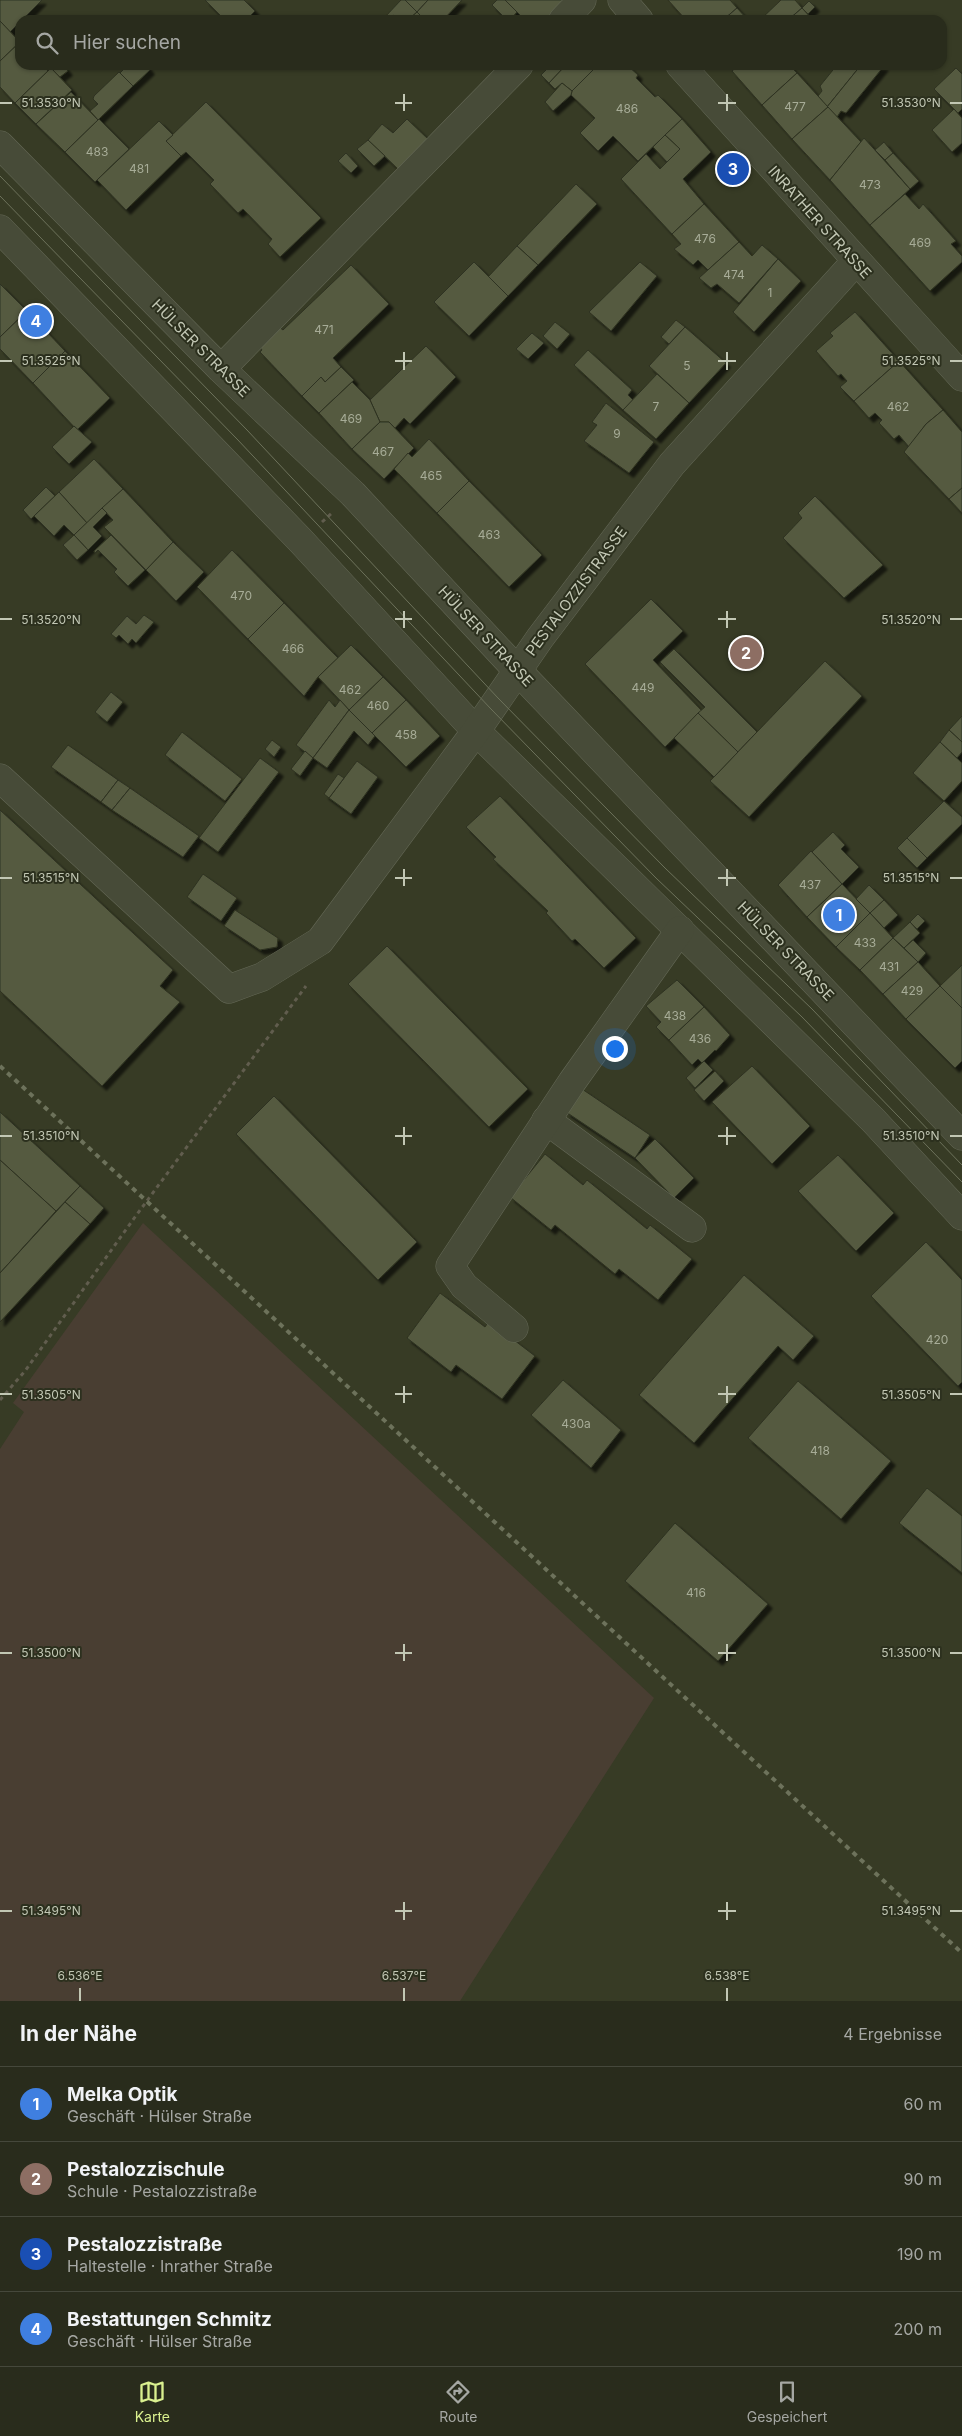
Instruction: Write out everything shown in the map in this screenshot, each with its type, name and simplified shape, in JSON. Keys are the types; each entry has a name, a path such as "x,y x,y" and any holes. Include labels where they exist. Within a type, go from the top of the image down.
{"street":[{"path":"568,15 582,0"},
{"path":"622,0 636,15"},
{"path":"221,369 514,70"},
{"name":"INRATHER STRASSE","path":"684,70 962,377"},
{"name":"HÜLSER STRASSE","path":"0,145 221,369 353,494 962,1136"},
{"path":"0,229 301,541 476,731 873,1120 962,1216"},
{"name":"PESTALOZZISTRASSE","path":"0,778 228,989 262,977 320,941 476,731 518,670 672,464 856,261"},
{"path":"514,1328 464,1286 450,1266 546,1120 680,930"},
{"path":"546,1120 692,1228"}],"path":[{"path":"301,541 353,494"},
{"path":"0,1400 25,1371 135,1217 307,984"}],"shaded area":[{"path":"143,1223 654,1698 460,2001 0,2001 0,1449 24,1412 13,1403"}],"building":[{"path":"0,0 42,0 27,15 15,15 15,27 10,32 0,21"},
{"path":"205,0 244,0 255,11 251,15 220,15"},
{"path":"401,0 405,0 417,12 414,15 387,15"},
{"path":"405,0 428,0 417,12"},
{"path":"428,0 462,0 448,15 420,15 417,12"},
{"path":"497,0 505,0 517,12 514,15 502,15 492,5"},
{"path":"505,0 568,0 553,15 520,15"},
{"path":"668,0 730,0 737,8 729,15 682,15"},
{"path":"781,0 795,0 802,8 794,15 765,15"},
{"path":"809,1 815,7 808,14 802,8"},
{"path":"737,8 743,15 729,15"},
{"path":"802,8 808,15 794,15"},
{"path":"0,21 15,37 15,47 0,61"},
{"path":"15,47 15,70 48,71 15,103 0,87 0,61"},
{"path":"956,68 962,74 962,109 958,113 934,89"},
{"path":"49,70 53,70 72,90 36,124 15,103"},
{"path":"53,70 67,70 68,71 60,77"},
{"path":"123,70 150,70 133,86 120,73"},
{"path":"546,70 561,70 549,83 541,75"},
{"path":"561,70 593,70 572,91 562,83 555,89 549,83"},
{"path":"593,70 632,70 638,75 636,78 655,97 658,95 682,119 638,161 613,136 598,151 580,133 595,118 571,95 572,91"},
{"path":"794,70 797,73 762,105 732,71"},
{"path":"833,70 857,70 827,107 818,96 822,91 820,86"},
{"path":"857,70 881,70 846,113 841,111 837,117 827,107"},
{"path":"119,72 133,86 98,120 90,111 98,104 93,99 94,96"},
{"path":"797,73 828,107 792,139 762,105"},
{"path":"562,83 572,91 571,95 553,111 545,102"},
{"path":"71,92 98,120 65,152 36,124"},
{"path":"206,102 321,218 280,257 268,244 272,239 243,209 238,213 210,184 214,180 186,152 181,156 166,141"},
{"path":"828,107 861,142 830,180 792,139"},
{"path":"954,109 962,118 962,143 952,152 932,130"},
{"path":"99,119 129,149 95,182 65,152"},
{"path":"407,119 429,140 400,171 368,140 382,124 393,133"},
{"path":"682,119 711,152 683,179 704,204 672,234 621,179 646,154 660,169 680,149 665,135"},
{"path":"159,121 173,135 166,141 181,156 126,210 97,180"},
{"path":"665,135 680,149 667,162 653,147"},
{"path":"864,138 910,189 870,225 830,180"},
{"path":"368,140 385,156 374,166 357,149"},
{"path":"884,142 893,153 885,160 875,150"},
{"path":"346,153 358,166 351,173 338,161"},
{"path":"893,153 919,181 910,189 885,160"},
{"path":"576,184 597,204 538,265 517,246"},
{"path":"905,194 919,209 923,204 956,241 951,244 962,256 962,262 930,291 870,225"},
{"path":"704,204 739,242 708,270 698,260 693,265 674,249 681,244 672,234"},
{"path":"739,242 752,256 762,245 778,259 739,303 717,284 711,288 699,278"},
{"path":"517,246 538,265 508,296 488,277"},
{"path":"778,259 801,281 754,332 733,312"},
{"path":"474,262 508,296 469,336 434,302"},
{"path":"640,262 657,276 611,331 589,312"},
{"path":"351,265 389,304 333,358 341,367 325,382 321,377 302,396 260,352 262,350 259,346 279,327 283,330"},
{"path":"0,284 27,311 0,337"},
{"path":"27,311 65,351 33,383 0,349 0,337"},
{"path":"855,312 899,361 854,401 840,387 847,381 841,374 838,376 816,351 833,336 830,333"},
{"path":"676,320 685,327 669,344 661,337"},
{"path":"555,322 570,334 557,349 543,336"},
{"path":"685,327 726,363 689,403 649,366"},
{"path":"532,333 544,343 528,359 516,349"},
{"path":"426,346 456,377 410,424 404,418 395,428 389,422 380,422 370,400"},
{"path":"588,350 632,390 628,395 633,400 623,410 574,365"},
{"path":"65,351 110,398 77,430 33,383"},
{"path":"899,361 943,410 926,424 909,447 899,435 894,439 879,423 882,420 875,413 869,418 854,401"},
{"path":"341,367 354,380 319,413 302,396 321,377 325,382"},
{"path":"657,374 689,403 656,439 623,410"},
{"path":"352,382 370,400 380,422 352,449 319,413"},
{"path":"606,403 654,442 629,473 584,441 597,425 592,422"},
{"path":"943,410 962,432 962,488 949,499 904,452 926,424"},
{"path":"380,422 389,422 414,448 384,479 352,449"},
{"path":"74,426 92,442 69,464 52,447"},
{"path":"429,439 469,481 437,513 394,469 408,453 412,457"},
{"path":"94,459 123,489 87,523 59,492"},
{"path":"469,481 542,555 509,587 437,513"},
{"path":"46,487 55,496 31,519 23,510"},
{"path":"962,488 962,513 949,499"},
{"path":"123,489 173,542 146,570 104,527 113,520 102,508"},
{"path":"59,492 87,523 74,535 64,525 54,536 34,516"},
{"path":"815,496 883,565 844,598 783,538 802,518 798,513"},
{"path":"102,508 107,513 93,527 102,536 88,550 74,535"},
{"path":"74,535 88,550 77,560 63,545"},
{"path":"111,535 145,570 128,586 114,572 117,569 98,550 95,553 94,551"},
{"path":"173,542 204,572 176,601 146,570"},
{"path":"232,550 284,603 248,639 197,587"},
{"path":"651,599 683,631 653,660 702,711 665,747 585,664"},
{"path":"284,603 338,658 318,677 304,696 248,639"},
{"path":"144,615 154,622 136,643 132,639 128,644 119,635 116,638 111,634 127,616 136,624"},
{"path":"351,645 383,677 349,710 318,677"},
{"path":"674,649 757,732 738,752 698,713 705,707 660,662"},
{"path":"825,661 862,696 749,817 710,781"},
{"path":"383,677 406,700 372,733 349,710"},
{"path":"111,692 123,702 107,722 95,712"},
{"path":"329,700 335,707 340,700 349,710 313,758 296,745"},
{"path":"406,700 440,736 406,767 372,733"},
{"path":"349,710 375,736 368,745 354,731 327,768 313,758"},
{"path":"698,713 738,752 714,777 674,738"},
{"path":"962,716 962,742 949,730"},
{"path":"949,730 962,742 962,752 957,758 940,742"},
{"path":"182,732 242,779 225,801 165,755"},
{"path":"272,740 281,747 274,757 265,749"},
{"path":"940,742 962,763 962,781 944,801 913,773"},
{"path":"68,745 118,780 101,802 51,767"},
{"path":"305,751 313,758 300,776 291,769"},
{"path":"260,758 279,772 218,852 199,838"},
{"path":"357,761 378,777 351,814 329,798"},
{"path":"338,774 344,778 329,798 324,794"},
{"path":"118,780 130,788 112,810 101,802"},
{"path":"130,788 199,836 183,857 112,810"},
{"path":"500,796 636,938 604,968 575,939 572,941 546,913 548,911 493,859 496,857 466,827"},
{"path":"944,801 962,817 962,824 927,858 907,838"},
{"path":"0,810 173,970 160,986 180,1002 102,1086 0,991"},
{"path":"833,832 845,845 841,849 859,867 842,884 812,852"},
{"path":"907,838 927,858 917,868 897,848"},
{"path":"811,851 842,884 807,917 778,885"},
{"path":"203,874 237,898 221,921 187,897"},
{"path":"842,884 870,913 836,947 807,917"},
{"path":"869,885 884,900 870,913 856,899"},
{"path":"884,900 898,915 884,928 870,913"},
{"path":"235,910 278,938 277,947 260,950 224,926"},
{"path":"870,913 893,938 860,970 836,947"},
{"path":"918,914 925,921 917,929 910,922"},
{"path":"910,922 920,933 904,948 893,938"},
{"path":"893,938 918,962 883,994 860,970"},
{"path":"913,940 926,953 918,962 904,948"},
{"path":"387,946 528,1089 489,1127 348,984"},
{"path":"918,962 940,986 906,1019 883,994"},
{"path":"962,965 962,1008 940,986"},
{"path":"677,980 704,1007 669,1040 656,1027 661,1022 646,1006"},
{"path":"940,986 962,1008 962,1061 955,1068 906,1019"},
{"path":"704,1007 730,1035 702,1063 698,1059 692,1065 669,1040"},
{"path":"704,1061 713,1070 695,1088 686,1078"},
{"path":"752,1066 810,1126 772,1164 712,1102"},
{"path":"715,1071 724,1081 704,1101 694,1090"},
{"path":"582,1089 650,1135 635,1158 566,1112"},
{"path":"274,1096 417,1242 378,1280 236,1134"},
{"path":"0,1112 80,1186 56,1211 0,1160"},
{"path":"655,1139 694,1178 674,1198 635,1158"},
{"path":"545,1154 583,1185 587,1180 647,1229 650,1225 692,1259 658,1300 619,1269 615,1274 555,1225 551,1230 510,1197"},
{"path":"838,1155 894,1213 856,1251 798,1191"},
{"path":"0,1160 56,1211 0,1273"},
{"path":"80,1186 104,1208 90,1224 65,1202"},
{"path":"65,1202 90,1224 0,1322 0,1273"},
{"path":"926,1242 962,1280 962,1382 958,1386 871,1296"},
{"path":"744,1275 814,1336 793,1360 778,1346 694,1443 639,1395"},
{"path":"440,1293 485,1327 489,1321 535,1356 502,1399 456,1365 451,1372 407,1338"},
{"path":"563,1380 621,1430 591,1468 531,1415"},
{"path":"798,1381 891,1461 841,1519 748,1438"},
{"path":"927,1488 962,1516 962,1573 899,1523"},
{"path":"675,1523 768,1604 718,1661 625,1581"}],"tram line":[{"path":"0,176 247,430 498,698 665,868 812,1009 962,1165"},
{"path":"0,196 237,439 491,709 656,878 802,1017 962,1182"}],"railway":[{"path":"0,1066 962,1953"}],"place":[{"name":"Pestalozzistraße","path":"733,169"},
{"name":"Bestattungen Schmitz","path":"36,321"},
{"name":"Pestalozzischule","path":"746,653"},
{"name":"Melka Optik","path":"839,915"}]}
